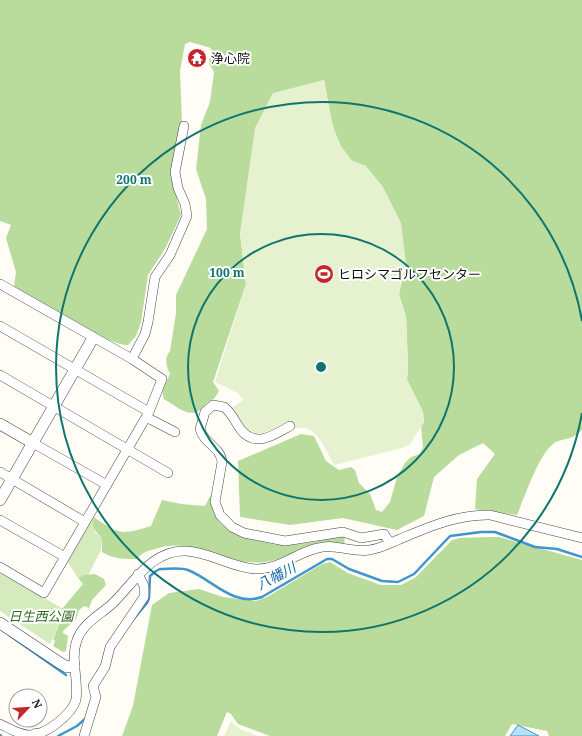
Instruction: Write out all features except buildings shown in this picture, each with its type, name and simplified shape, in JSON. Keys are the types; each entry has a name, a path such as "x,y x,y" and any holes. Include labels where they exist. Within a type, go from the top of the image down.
{"street":[{"path":"132,359 145,334 155,277 170,254 187,216 185,204 178,188 175,172 184,126"},
{"path":"0,284 132,359 162,379 148,414 44,593 0,568"},
{"path":"0,326 75,369 175,432"},
{"path":"0,500 93,338"},
{"path":"0,375 168,473"},
{"path":"290,426 267,438 256,440 241,430 224,407 217,405 207,409 200,429 202,435 222,457 216,502 218,512 224,520 232,527 244,533 279,540 343,532 361,538 384,534 390,543"},
{"path":"0,424 107,485"},
{"path":"0,472 85,522"},
{"path":"0,724 20,733 37,735 58,722 73,707 77,694 74,650 80,633 91,620 112,604 138,574 157,560 182,551 194,552 243,567 257,569 268,568 322,547 333,547 359,552 371,550 434,525 475,515 490,515 582,538"},
{"path":"0,520 65,558"},
{"path":"84,736 91,716 95,693 95,682 105,667 110,647 144,597 144,586 138,574"},
{"path":"0,623 60,664 67,667 74,666"}],"green space":[{"path":"0,0 582,0 582,430 570,438 555,443 547,451 532,477 517,515 475,509 477,479 495,454 483,443 459,455 434,477 424,516 397,530 343,518 290,525 240,517 238,461 301,434 314,436 326,461 339,470 351,467 355,470 359,483 370,494 376,510 382,512 390,502 397,477 405,463 411,457 420,454 423,447 421,426 424,422 423,412 407,380 408,367 406,317 399,294 406,263 366,166 351,160 339,144 332,123 324,80 240,233 246,284 213,382 219,391 214,399 196,412 191,413 181,410 164,399 162,391 170,374 166,359 170,351 176,313 176,295 207,229 206,199 196,169 201,125 210,102 214,72 209,64 211,48 190,42 185,44 180,71 182,122 171,176 181,215 165,249 148,275 141,322 136,336 128,345 118,343 72,321 14,287 16,272 6,238 11,225 0,221"},
{"name":"ヒロシマゴルフセンター","path":"324,80 333,127 341,146 352,161 366,166 383,187 401,223 406,263 399,294 406,317 408,367 407,380 423,412 424,422 410,444 402,448 334,465 318,437 312,431 306,428 298,428 290,431 290,421 262,433 250,431 238,419 231,408 244,400 238,393 215,382 246,284 240,233 255,128 273,93"},
{"path":"210,496 212,496 214,515 219,522 226,528 242,536 278,545 292,545 345,536 344,544 329,542 318,543 278,559 265,562 237,560 197,548 183,546 169,546 147,551 137,559 123,559 102,552 102,539 93,526 94,517 115,530 121,532 133,531 151,526 162,500 181,504 205,506"},
{"path":"92,518 95,532 102,539 101,550 88,575 78,578 67,561"},
{"path":"499,537 582,560 582,736 549,736 547,731 512,724 505,736 270,736 238,724 231,714 227,712 217,736 122,736 133,706 152,605 169,593 199,589 223,597 256,601 267,597 322,564 330,562 348,573 381,585 401,585 416,577 452,540 460,538"},
{"name":"日生西公園","path":"0,572 65,610 50,644 0,611"},
{"path":"95,574 104,579 106,585 92,600 89,608 84,606 79,610 76,619 63,631 63,633 68,636 66,651 63,652 53,646 55,641 53,639 65,610 62,609 83,584 78,578 84,575"},
{"path":"231,721 238,728 258,736 224,736"}],"water":[{"path":"518,725 539,736 510,736"}],"waterway":[{"name":"八幡川","path":"132,621 147,603 149,598 150,576 160,569 185,569 197,574 232,595 252,599 262,597 327,559 332,559 349,569 382,581 398,582 414,574 450,536 481,532 495,532 535,547 557,549 582,557"},
{"path":"9,635 66,675"},
{"name":"八幡川","path":"58,736 77,726 86,718"}],"place":[{"name":"浄心院","path":"197,58"},
{"name":"ヒロシマゴルフセンター","path":"324,274"}]}
